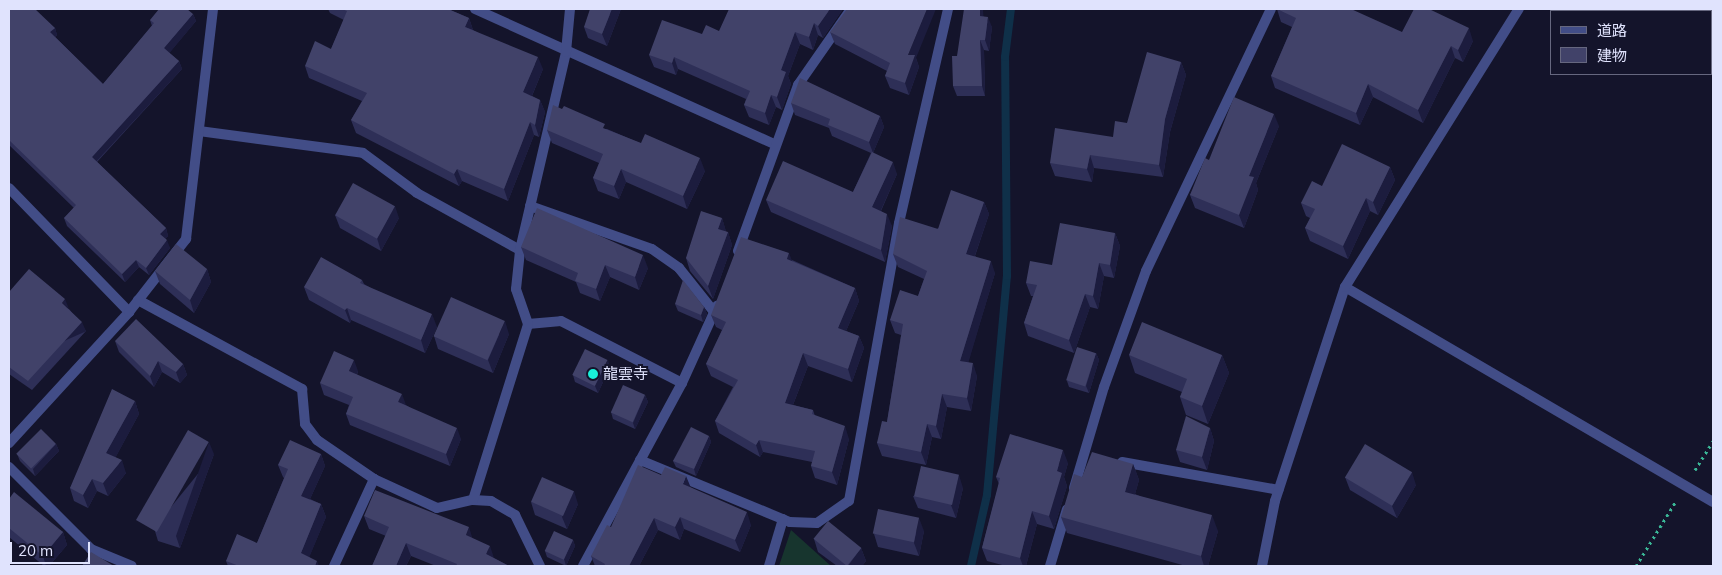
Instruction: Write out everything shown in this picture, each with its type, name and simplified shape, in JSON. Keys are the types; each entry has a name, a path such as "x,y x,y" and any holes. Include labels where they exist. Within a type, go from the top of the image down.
{"street":[{"path":"9,443 129,312 186,239 212,9"},
{"path":"475,9 566,52 776,145"},
{"path":"473,500 528,324 516,289 520,250 566,52 570,9"},
{"path":"732,266 798,85 851,9"},
{"path":"640,460 783,520 817,523 849,500 900,224 948,9"},
{"path":"1050,566 1088,456 1146,271 1271,9"},
{"path":"1262,566 1279,490 1345,287 1519,9"},
{"path":"199,131 363,153 417,193 520,250"},
{"path":"9,188 129,312"},
{"path":"530,206 652,249 679,268 715,313"},
{"path":"1345,287 1713,502"},
{"path":"583,566 682,383 722,295"},
{"path":"138,300 302,389 305,424 317,440 374,479 437,508 473,500 492,501 515,515 540,566"},
{"path":"528,324 561,321 682,383"},
{"path":"1113,460 1279,490"},
{"path":"9,467 91,549 132,566"},
{"path":"334,566 374,479"},
{"path":"769,566 783,520"}],"green space":[{"path":"791,530 831,566 779,566"}],"building":[{"path":"9,9 35,9 55,28 50,32 103,84 154,23 150,20 159,9 187,9 193,14 164,48 179,61 92,157 166,228 160,234 167,240 146,268 136,260 122,274 64,218 76,205 9,140"},
{"path":"342,9 448,9 469,18 465,27 538,57 523,92 540,100 535,125 530,122 504,189 457,169 454,174 351,120 367,93 305,66 315,41 331,49 347,11"},
{"path":"590,9 612,9 602,34 584,27"},
{"path":"729,9 830,9 818,26 814,23 809,37 795,32 781,70 786,72 777,97 771,95 765,113 744,105 750,91 674,57 672,63 649,55 662,20 702,34 706,25 719,31"},
{"path":"847,9 927,9 908,55 915,55 905,83 885,76 890,63 830,32"},
{"path":"964,9 980,9 980,16 988,17 985,40 980,40 982,86 953,86 952,56 957,56"},
{"path":"1277,9 1351,9 1402,32 1414,9 1429,9 1469,28 1458,50 1451,46 1418,110 1368,84 1356,113 1271,76 1296,18"},
{"path":"1147,52 1181,62 1165,119 1159,165 1090,155 1087,169 1050,163 1055,128 1113,137 1115,121 1127,123"},
{"path":"800,78 880,116 869,142 828,125 830,119 791,103"},
{"path":"1234,97 1274,114 1249,176 1254,177 1239,215 1190,195 1205,158 1209,160"},
{"path":"553,105 562,109 564,106 605,124 603,128 641,143 645,134 700,158 683,196 621,169 614,186 593,178 603,154 547,130"},
{"path":"1342,144 1390,167 1373,202 1366,198 1343,246 1305,228 1315,209 1301,203 1312,181 1322,186"},
{"path":"872,152 893,162 872,207 887,214 881,250 766,200 783,161 853,192"},
{"path":"353,183 395,206 377,239 335,215"},
{"path":"951,190 984,202 966,254 991,261 960,361 973,363 967,398 942,394 936,426 927,424 921,452 877,443 882,421 887,422 903,324 890,320 900,290 918,296 927,271 893,254 900,217 938,229"},
{"path":"537,208 643,255 635,277 605,265 596,289 575,281 578,273 521,247"},
{"path":"701,211 722,218 718,229 728,232 708,286 686,258"},
{"path":"1060,223 1115,233 1110,265 1099,263 1093,296 1085,294 1069,340 1024,323 1037,285 1026,283 1030,261 1052,265"},
{"path":"741,237 789,253 787,259 855,288 838,328 859,336 848,369 803,353 785,403 813,410 812,414 845,426 832,472 811,466 815,451 759,440 756,445 715,421 738,380 706,364 726,322 711,315"},
{"path":"176,244 207,269 190,300 155,271"},
{"path":"321,257 362,280 360,283 432,314 421,340 347,308 345,310 304,287"},
{"path":"29,269 65,299 62,303 82,322 28,381 9,367 9,292"},
{"path":"683,280 704,307 701,315 675,304"},
{"path":"451,297 505,321 487,360 434,336"},
{"path":"136,319 183,364 176,372 158,361 150,376 115,341"},
{"path":"1142,322 1222,355 1202,406 1180,397 1187,379 1129,355"},
{"path":"1077,347 1096,353 1085,386 1066,380"},
{"name":"龍雲寺","path":"585,349 607,360 595,386 572,375"},
{"path":"334,351 354,360 349,371 402,394 398,402 457,428 446,454 346,414 353,397 320,383"},
{"path":"623,385 645,395 633,422 611,412"},
{"path":"112,389 135,401 106,453 122,460 103,483 92,479 83,495 70,488"},
{"path":"1186,416 1210,428 1202,457 1176,450"},
{"path":"691,427 709,436 694,469 673,461"},
{"path":"41,429 56,444 31,469 16,454"},
{"path":"188,430 209,442 157,532 136,520"},
{"path":"1010,434 1063,450 1057,471 1062,473 1049,516 1032,511 1020,558 982,548 1000,478 996,477"},
{"path":"290,440 321,454 301,496 321,504 301,553 317,561 315,566 239,566 226,561 237,534 257,543 288,469 278,465"},
{"path":"1365,444 1412,472 1392,506 1345,477"},
{"path":"1092,452 1133,464 1125,492 1212,515 1201,556 1061,517 1074,474 1082,477"},
{"path":"638,465 661,475 665,467 686,476 683,484 747,512 735,540 680,517 675,527 654,518 629,566 604,566 605,564 591,556 607,525 611,527"},
{"path":"921,466 959,475 952,505 914,496"},
{"path":"542,477 574,491 563,516 531,502"},
{"path":"375,490 469,527 466,535 490,546 486,554 509,566 456,566 457,564 406,543 396,566 372,566 389,527 364,516"},
{"path":"14,492 63,532 43,556 9,528 9,499"},
{"path":"878,509 919,518 914,542 873,533"},
{"path":"828,521 861,548 847,566 814,539"},
{"path":"554,531 573,540 564,560 545,551"},
{"path":"91,552 114,566 82,566"}],"waterway":[{"path":"971,566 987,495 1007,276 1005,57 1011,9"}],"place":[{"name":"龍雲寺","path":"593,374"}]}
